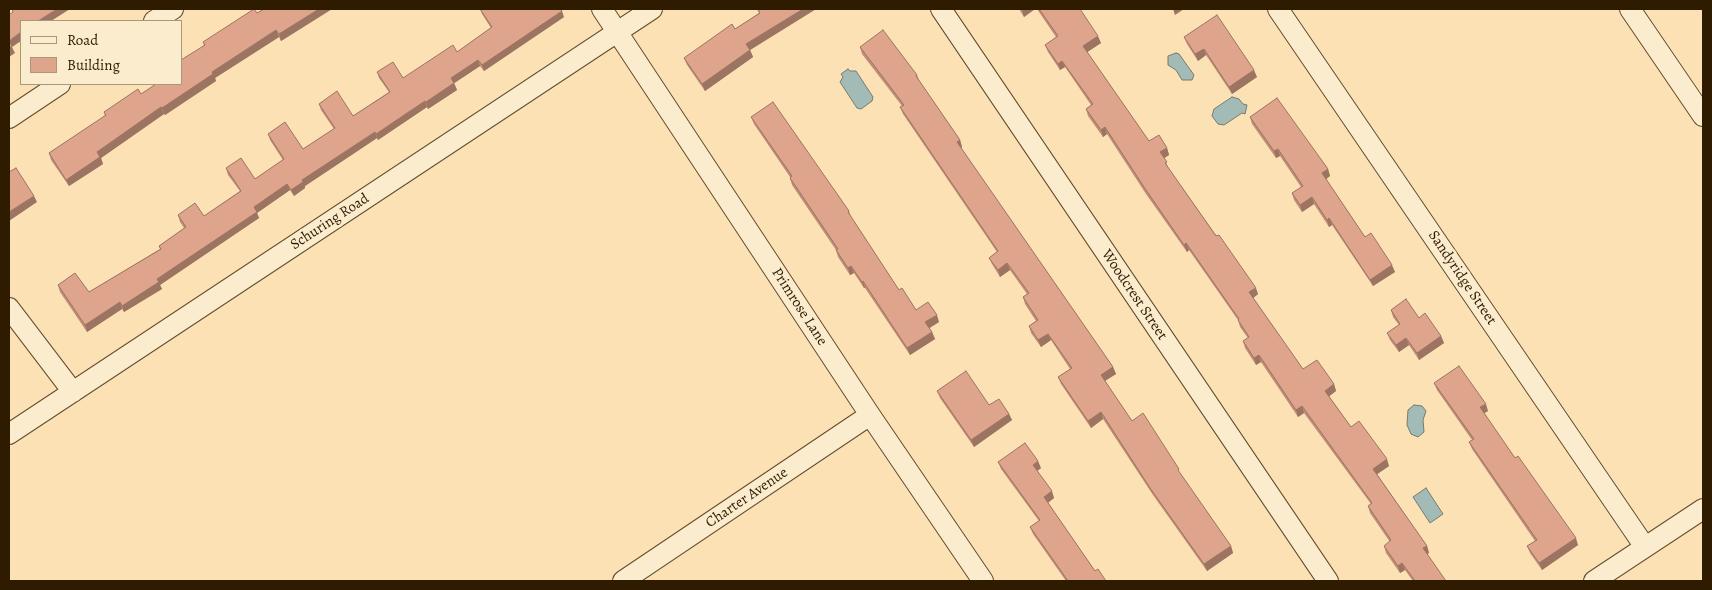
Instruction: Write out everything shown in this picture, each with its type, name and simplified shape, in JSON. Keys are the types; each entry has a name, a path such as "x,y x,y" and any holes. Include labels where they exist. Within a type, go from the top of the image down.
{"street":[{"path":"156,20 173,9"},
{"name":"Primrose Lane","path":"602,9 870,416 983,581"},
{"name":"Schuring Road","path":"9,434 652,9"},
{"name":"Woodcrest Street","path":"941,9 1328,581"},
{"name":"Sandyridge Street","path":"1278,9 1645,547"},
{"path":"1630,9 1703,116"},
{"path":"9,118 58,85"},
{"path":"9,308 74,392"},
{"name":"Charter Avenue","path":"623,581 870,416"},
{"path":"1594,581 1703,509"}],"water":[{"path":"1176,53 1179,54 1194,75 1192,80 1182,80 1176,70 1168,65 1168,56"},
{"path":"848,69 856,71 873,97 872,101 861,109 857,108 840,82 843,77 841,74"},
{"path":"1232,97 1239,99 1243,104 1247,105 1245,114 1242,113 1224,125 1218,124 1212,116 1214,109"},
{"path":"1414,405 1422,406 1426,411 1423,420 1424,432 1418,437 1411,434 1407,425 1408,410"},
{"path":"1426,488 1443,514 1430,523 1413,497"}],"building":[{"path":"12,9 57,9 40,20 20,20 20,33 9,41 9,15 13,12"},
{"path":"254,9 257,13 264,9 319,9 279,34 276,30 212,72 213,74 161,107 97,152 100,157 66,180 49,153 106,115 104,112 138,89 141,94 154,85 182,85 182,59 205,45 203,42"},
{"path":"480,9 560,9 562,11 482,65 478,60 451,78 454,83 376,134 375,132 302,180 303,182 291,190 287,184 254,207 257,212 157,279 159,282 122,306 120,302 85,325 58,285 75,273 89,292 161,249 159,246 186,227 178,215 195,203 204,216 241,191 226,168 241,158 255,179 284,159 268,134 285,122 303,149 335,128 319,104 337,91 353,116 390,92 377,72 393,62 403,78 453,45 457,52 492,27"},
{"path":"758,9 803,9 746,44 750,50 702,84 684,58 732,24 735,29 760,13"},
{"path":"1039,9 1080,9 1098,36 1083,46 1149,141 1159,135 1167,148 1160,152 1167,162 1165,163 1216,236 1219,235 1256,288 1249,292 1303,369 1317,360 1334,384 1325,391 1351,427 1359,421 1387,459 1373,469 1427,546 1423,548 1446,581 1415,581 1402,563 1398,566 1384,546 1391,540 1368,506 1372,503 1302,406 1296,410 1259,355 1254,358 1243,341 1249,337 1239,319 1186,243 1184,245 1105,127 1101,130 1086,109 1093,104 1062,61 1058,64 1045,45 1058,36"},
{"path":"1217,15 1254,70 1229,87 1204,49 1195,54 1184,37"},
{"path":"883,30 917,75 960,140 957,142 1113,367 1101,375 1132,421 1143,413 1178,470 1231,546 1204,564 1150,488 1101,412 1088,421 1058,377 1072,368 1048,334 1038,340 1029,326 1038,320 1023,297 1029,293 1007,263 998,270 989,258 998,251 900,107 904,105 860,47"},
{"path":"1277,98 1328,169 1322,173 1365,237 1371,233 1392,265 1370,280 1329,218 1327,220 1312,197 1300,205 1292,193 1303,186 1278,149 1274,151 1250,117"},
{"path":"773,102 849,211 899,290 902,288 916,310 928,302 937,315 925,322 932,332 907,348 863,281 851,266 848,268 836,250 838,249 790,178 792,176 751,117"},
{"path":"16,168 34,196 9,212 9,172"},
{"path":"1406,299 1419,318 1425,313 1441,336 1417,353 1406,338 1396,345 1387,333 1400,324 1391,310"},
{"path":"1459,366 1486,404 1480,407 1515,458 1518,456 1576,538 1539,563 1527,546 1537,540 1469,442 1474,439 1434,383"},
{"path":"966,371 989,405 999,399 1009,414 971,440 937,391"},
{"path":"1025,443 1038,461 1033,465 1052,491 1044,497 1095,571 1098,569 1106,581 1068,581 1030,527 1040,520 998,462"}]}
